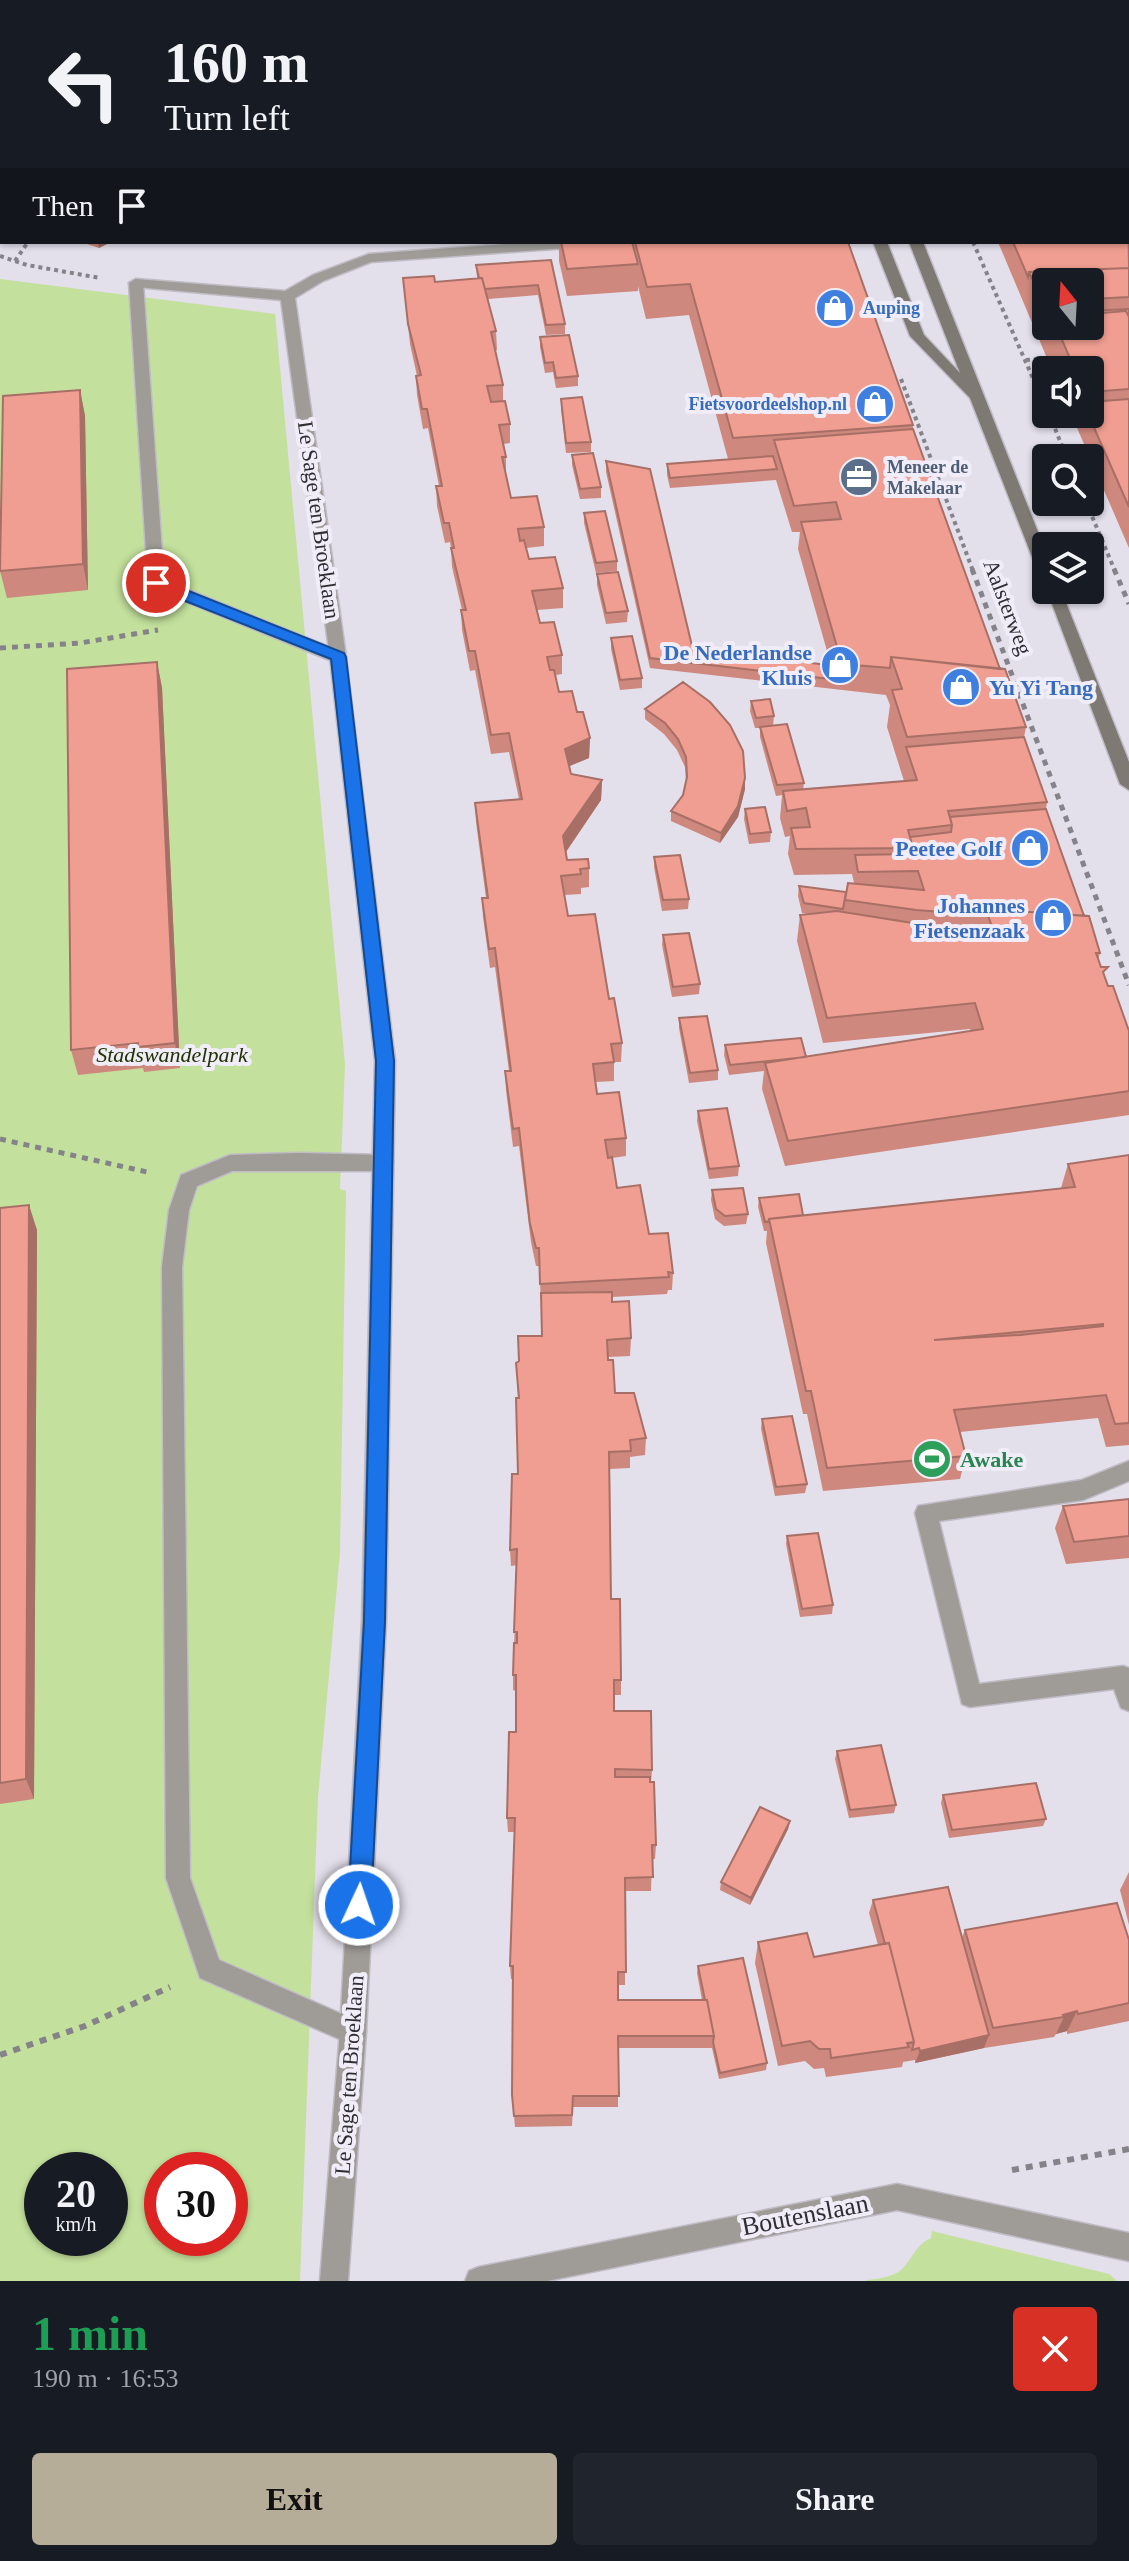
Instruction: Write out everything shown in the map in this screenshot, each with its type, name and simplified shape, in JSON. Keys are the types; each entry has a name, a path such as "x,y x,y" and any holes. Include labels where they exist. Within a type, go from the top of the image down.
{"main road":[{"path":"881,244 917,336 980,403"},
{"path":"917,244 1032,536"},
{"path":"1058,604 1129,784"}],"street":[{"path":"367,244 369,258"},
{"path":"338,657 156,583 136,283 288,296 318,278 369,258 567,244"},
{"name":"Le Sage ten Broeklaan","path":"288,296 338,657 385,1061 374,1621 353,2032 334,2281"},
{"path":"353,2032 209,1969 178,1878 172,1267 179,1210 188,1181 230,1163 383,1163"},
{"path":"1129,1471 1083,1490 926,1513 970,1696 1123,1677 1129,1700"},
{"name":"Boutenslaan","path":"479,2281 897,2197 1129,2247"}],"path":[{"path":"15,261 27,244"},
{"path":"974,244 1032,374"},
{"path":"0,256 136,283"},
{"path":"1026,360 1032,360"},
{"name":"Aalsterweg","path":"897,368 926,453 1129,985"},
{"path":"1092,516 1129,604"},
{"path":"0,648 80,643 160,629 224,612"},
{"path":"0,1139 188,1181"},
{"path":"0,2055 85,2026 209,1969"}],"green space":[{"name":"Stadswandelpark","path":"0,279 275,314 345,1064 340,1189 346,1191 340,1552 318,1797 300,2281 0,2281"},
{"path":"932,2231 1109,2274 1117,2281 864,2281 899,2271 918,2247 931,2238"}],"building":[{"path":"561,244 633,244 638,264 567,269"},
{"path":"636,244 849,244 913,425 733,438 690,284 647,287"},
{"path":"1014,244 1129,244 1129,268 1032,268 1028,277"},
{"path":"551,260 565,324 546,325 538,285 485,289 476,265"},
{"path":"1129,268 1129,297 1104,298 1104,269"},
{"path":"434,276 435,282 482,278 496,331 491,332 503,385 487,386 491,402 505,401 510,424 499,425 511,498 537,496 544,527 518,529 520,541 524,540 529,559 555,557 563,588 532,591 540,623 554,622 562,655 547,657 550,670 554,670 559,692 572,691 577,712 583,712 590,738 565,749 571,774 602,780 563,836 567,860 588,859 589,868 580,869 581,874 561,876 568,916 595,914 609,999 614,998 622,1043 611,1044 614,1062 593,1064 597,1094 619,1092 626,1138 605,1140 608,1158 612,1157 617,1188 640,1185 649,1234 668,1233 673,1273 668,1272 669,1277 540,1284 539,1248 536,1248 530,1224 519,1128 513,1129 505,1071 511,1071 495,948 489,949 482,898 488,898 475,803 522,799 509,733 491,735 475,651 469,651 461,610 466,610 451,548 454,548 449,523 444,523 436,486 442,486 427,409 422,409 416,376 421,375 408,324 403,278"},
{"path":"1129,309 1129,317 1126,311 1104,313 1104,310"},
{"path":"1126,311 1129,317 1129,389 1104,391 1104,356 1069,356 1062,340 1104,340 1104,313"},
{"path":"569,335 578,376 556,378 553,362 545,363 540,337"},
{"path":"80,390 83,564 0,571 3,396"},
{"path":"582,397 591,442 566,443 561,399"},
{"path":"1129,399 1129,507 1104,444 1094,428 1104,428 1104,401"},
{"path":"913,429 1000,669 891,657 890,668 842,664 801,522 841,519 836,502 794,506 774,440"},
{"path":"593,453 601,487 580,489 572,455"},
{"path":"773,456 777,469 670,478 667,464"},
{"path":"606,461 650,469 692,646 805,658 803,662 835,666 839,680 650,658"},
{"path":"605,511 617,561 596,563 584,513"},
{"path":"618,572 628,611 606,613 597,574"},
{"path":"632,636 642,678 620,680 611,638"},
{"path":"891,657 1005,669 1026,727 907,737 892,690 902,689"},
{"path":"157,662 175,1043 138,1047 138,1043 71,1050 67,669"},
{"path":"683,682 710,702 730,725 743,751 745,778 738,806 721,833 671,811 683,795 687,777 686,757 678,739 665,723 645,709"},
{"path":"770,699 774,716 756,718 751,701"},
{"path":"787,724 804,783 777,785 760,727"},
{"path":"1024,737 1047,802 948,811 952,825 908,830 913,848 796,849 791,828 810,827 806,808 787,811 783,791 917,780 906,747"},
{"path":"765,807 771,832 750,834 745,809"},
{"path":"1046,809 1084,916 1015,911 1011,914 1010,910 986,909 985,915 845,900 848,883 924,890 918,871 858,872 855,855 912,854 910,837 951,832 950,817"},
{"path":"680,855 689,899 663,900 654,857"},
{"path":"799,886 846,892 843,909 804,903"},
{"path":"986,909 1010,910 1011,914 1015,911 1089,916 1100,953 1096,953 1101,967 1108,967 1103,972 1108,986 1113,986 1129,1031 1129,1091 788,1141 765,1063 983,1029 975,1003 827,1018 800,915 837,911 925,925 928,935 993,930"},
{"path":"689,933 700,984 673,987 663,935"},
{"path":"707,1016 718,1070 690,1073 679,1018"},
{"path":"801,1038 806,1057 730,1065 725,1045"},
{"path":"727,1108 739,1166 709,1169 698,1111"},
{"path":"1129,1155 1129,1423 1115,1424 1106,1395 954,1410 966,1456 827,1468 811,1391 806,1391 769,1219 1075,1187 1068,1164","holes":["1103,1324 1020,1335 934,1340"]},
{"path":"743,1188 748,1214 725,1216 716,1209 712,1190"},
{"path":"799,1194 803,1215 765,1222 759,1198"},
{"path":"29,1205 26,1779 0,1783 0,1208"},
{"path":"612,1292 612,1302 629,1301 631,1338 607,1340 608,1360 613,1360 615,1393 634,1393 646,1438 630,1440 631,1451 609,1452 611,1599 620,1599 621,1680 614,1680 614,1711 651,1711 652,1770 615,1769 615,1777 650,1777 650,1782 654,1782 656,1845 652,1845 653,1877 625,1878 626,1972 618,1972 618,2000 707,2000 714,2036 618,2036 619,2096 573,2096 572,2115 514,2116 513,1966 510,1966 515,1818 507,1818 509,1732 516,1732 516,1675 513,1675 514,1643 517,1643 517,1632 514,1632 517,1549 510,1550 512,1474 518,1474 518,1336 542,1336 541,1293"},
{"path":"792,1416 807,1484 776,1487 762,1419"},
{"path":"1129,1499 1129,1536 1074,1542 1063,1506"},
{"path":"818,1533 833,1605 802,1609 787,1536"},
{"path":"881,1745 896,1805 850,1810 837,1751"},
{"path":"1036,1783 1046,1819 952,1830 943,1795"},
{"path":"760,1807 790,1821 751,1898 721,1882"},
{"path":"948,1887 989,2035 920,2051 919,2048 912,2050 914,2042 889,1943 885,1944 873,1900"},
{"path":"1117,1903 1129,1940 1129,2003 993,2028 965,1930"},
{"path":"807,1933 814,1957 889,1943 914,2042 907,2043 909,2047 831,2058 830,2049 819,2049 810,2041 782,2046 758,1942"},
{"path":"743,1958 767,2063 720,2073 698,1966"}],"place":[{"name":"Auping","path":"835,308"},
{"name":"Fietsvoordeelshop.nl","path":"875,404"},
{"name":"Meneer de Makelaar","path":"859,477"},
{"name":"De Nederlandse Kluis","path":"840,665"},
{"name":"Yu Yi Tang","path":"961,687"},
{"name":"Peetee Golf","path":"1030,848"},
{"name":"Johannes Fietsenzaak","path":"1053,918"},
{"name":"Awake","path":"932,1459"}],"route":[{"path":"156,583 338,657 385,1061 374,1621 359,1905"}]}
